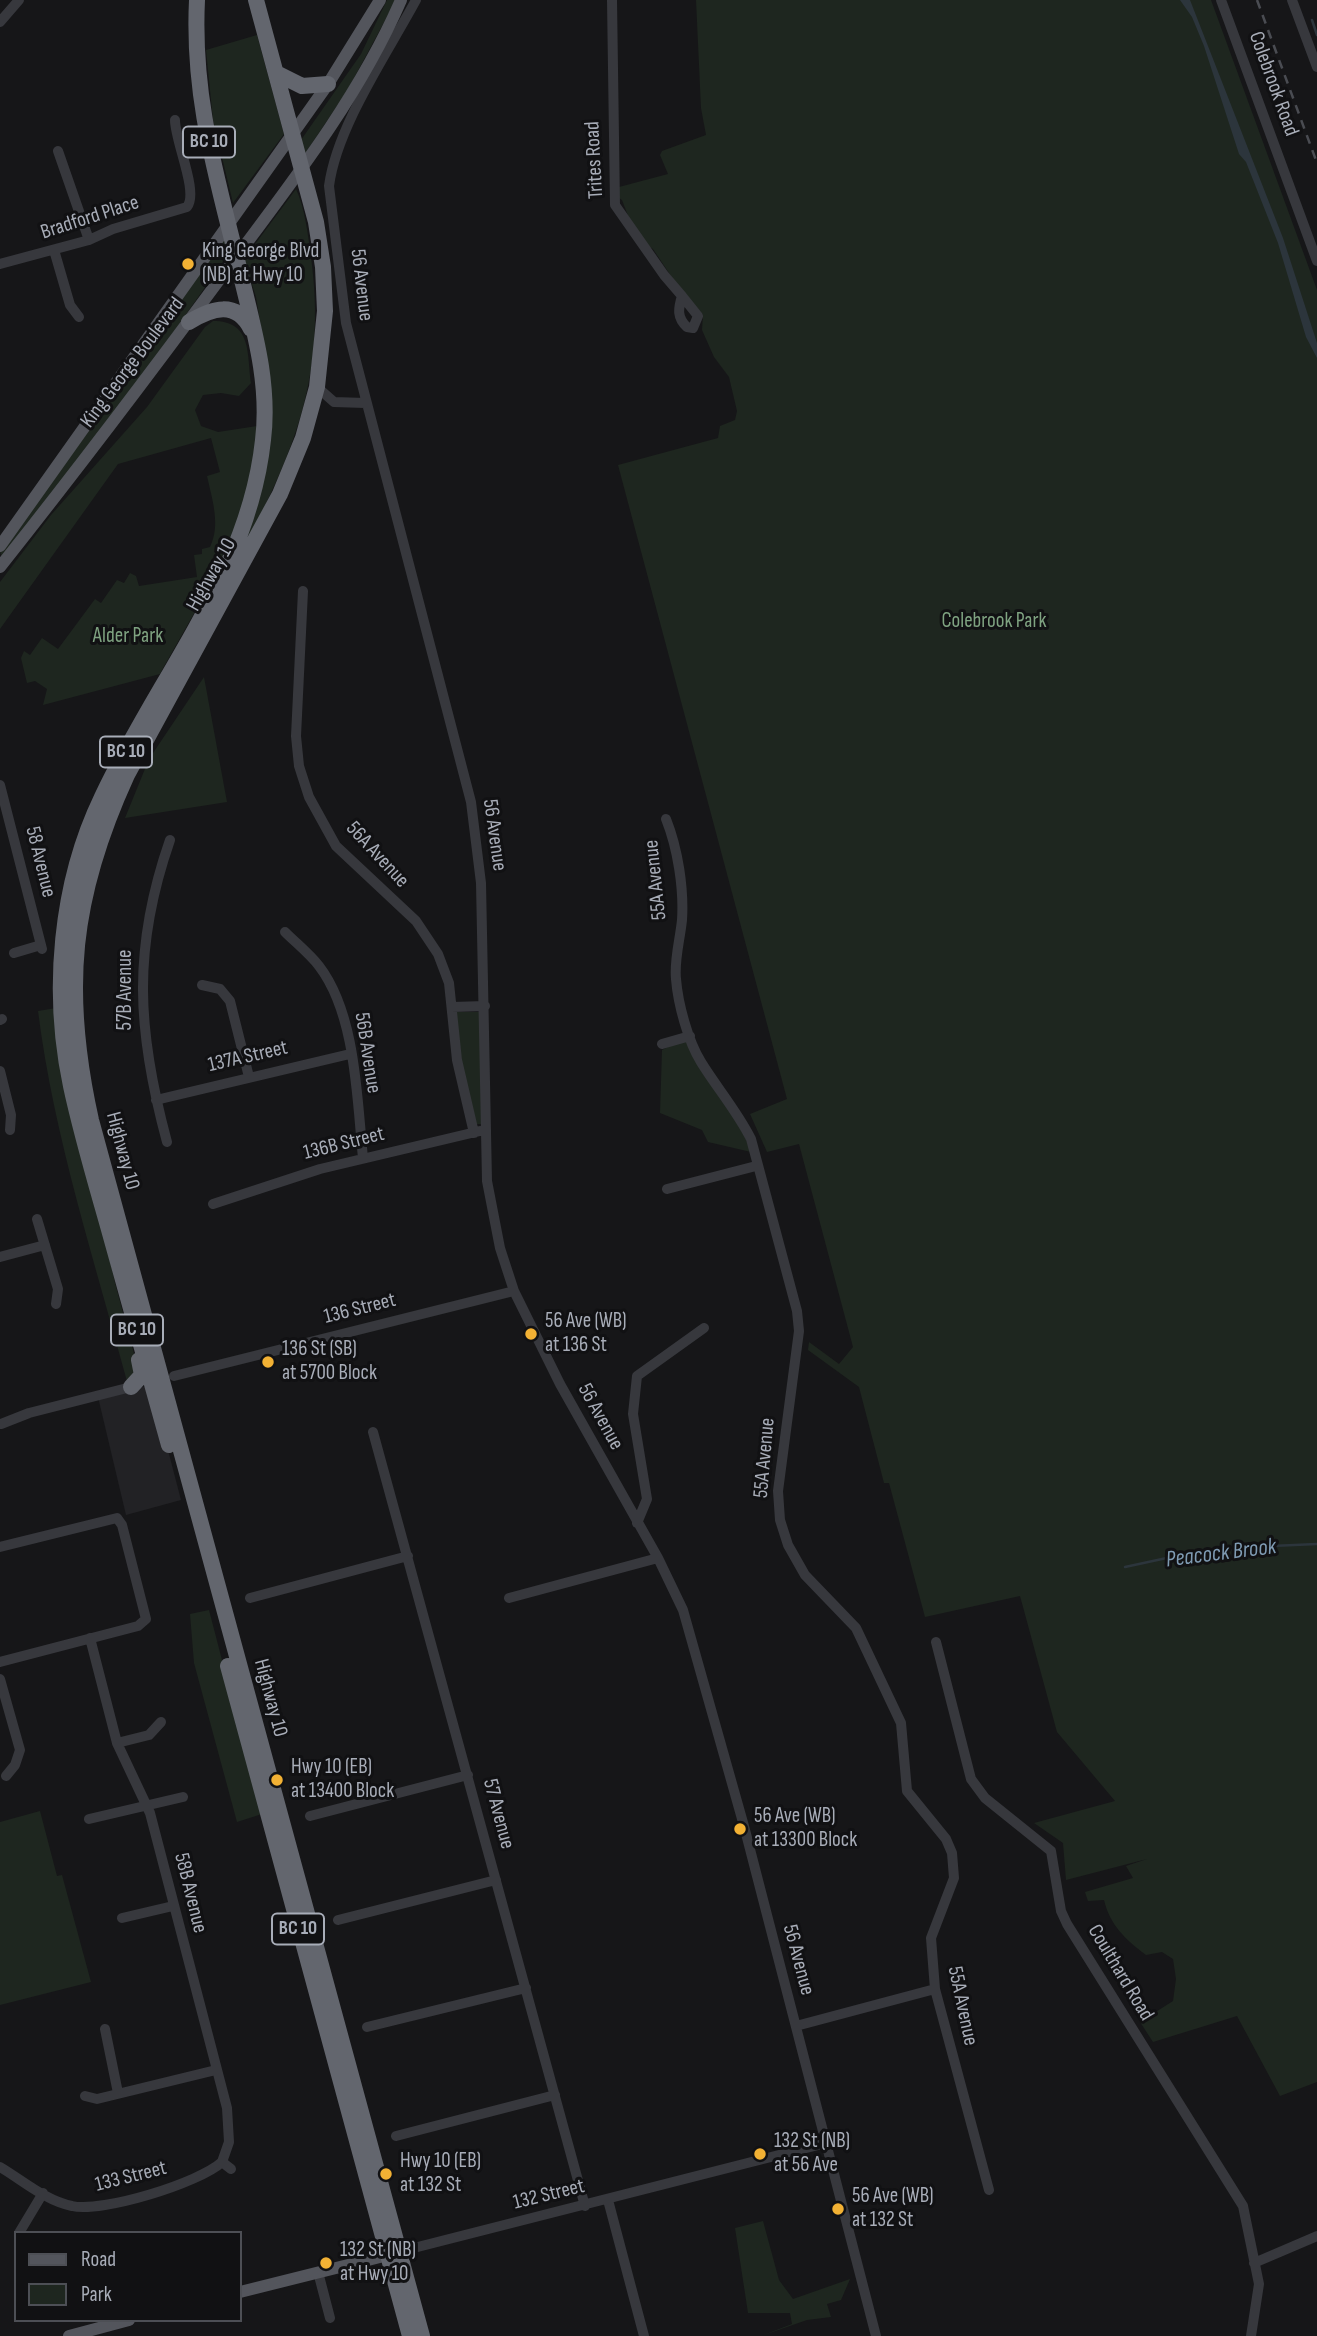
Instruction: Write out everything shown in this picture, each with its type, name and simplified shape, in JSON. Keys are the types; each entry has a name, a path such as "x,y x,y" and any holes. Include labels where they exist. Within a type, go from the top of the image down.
{"highway":[{"name":"Highway 10","path":"197,0 198,89 256,338 264,386 265,422 258,481 232,557 101,798 79,855 66,925 61,1001 67,1063 118,1262 393,2254 422,2336"},
{"name":"Highway 10","path":"256,0 302,167 323,267 323,393 279,494 107,817 85,888 78,924 73,1000 79,1068 393,2254 410,2336"},
{"path":"276,73 302,86 328,84"},
{"path":"189,321 216,308 226,308 239,313 256,338"},
{"path":"118,1262 120,1289 142,1370 141,1378 131,1387"},
{"path":"159,1366 174,1376 170,1387 194,1478 192,1491"},
{"path":"131,1387 146,1389 156,1398"}],"main road":[{"name":"King George Boulevard","path":"0,546 328,84 380,0"},
{"name":"King George Boulevard","path":"0,567 117,419 302,167 351,93 401,0"},
{"name":"132 Street","path":"242,2291 393,2254"},
{"path":"69,2336 122,2322"}],"street":[{"path":"0,22 19,0"},
{"name":"56 Avenue","path":"416,0 343,138 331,167 329,186 346,323 471,802 481,883 486,1130 491,1210 514,1291 560,1384 658,1558 684,1610 710,1699 876,2336"},
{"name":"Trites Road","path":"612,0 612,176 615,205 682,296"},
{"name":"Colebrook Road","path":"1221,0 1317,261"},
{"path":"1292,0 1317,66"},
{"name":"Bradford Place","path":"0,264 89,240 113,229 181,210 190,204 192,193 175,132 175,120"},
{"path":"58,151 89,240"},
{"path":"54,250 70,305 79,317"},
{"path":"323,393 334,401 365,403"},
{"name":"56A Avenue","path":"303,591 296,736 299,766 309,797 336,846 416,921 438,954 449,983 457,1060 474,1133"},
{"name":"58 Avenue","path":"0,785 41,947 14,953"},
{"name":"55A Avenue","path":"666,819 672,833 680,885 682,918 676,980 690,1036 700,1060 740,1117 751,1139 756,1166 778,1236 799,1331 778,1491 780,1520 788,1545 805,1575 856,1629 901,1723 907,1790 946,1839 952,1853 954,1878 931,1938 935,1989 989,2190"},
{"name":"57B Avenue","path":"167,1142 148,1071 142,1012 142,962 156,880 170,840"},
{"name":"56B Avenue","path":"285,932 319,965 336,994 350,1054 363,1158"},
{"path":"202,985 220,989 230,1001 249,1077"},
{"path":"452,1007 485,1006"},
{"path":"662,1044 690,1036"},
{"name":"137A Street","path":"156,1100 350,1054"},
{"path":"0,1071 11,1115 10,1130"},
{"name":"136B Street","path":"213,1204 320,1169 486,1130"},
{"path":"667,1189 756,1166"},
{"path":"37,1219 58,1289 56,1304"},
{"path":"0,1257 46,1245"},
{"name":"136 Street","path":"174,1376 514,1291"},
{"name":"56 Avenue","path":"637,1523 646,1499 633,1414 637,1376 704,1328"},
{"path":"1,1420 131,1387"},
{"name":"57 Avenue","path":"373,1432 585,2206"},
{"path":"0,1547 117,1518 122,1525 146,1619 138,1626 0,1662"},
{"path":"250,1598 408,1556"},
{"path":"509,1598 658,1558"},
{"name":"58B Avenue","path":"90,1638 117,1743 146,1804 216,2070 229,2123 227,2166"},
{"name":"Coulthard Road","path":"936,1642 971,1779 985,1798 1051,1851 1061,1911 1067,1924 1243,2206 1259,2284 1251,2336"},
{"path":"0,1679 20,1750 6,1776"},
{"path":"117,1743 149,1735 161,1722"},
{"path":"310,1816 468,1775"},
{"path":"89,1819 183,1797"},
{"path":"338,1920 496,1880"},
{"path":"122,1918 173,1906"},
{"path":"367,2027 526,1988"},
{"path":"796,2026 935,1989"},
{"path":"104,2029 118,2094"},
{"path":"85,2096 97,2099 216,2070"},
{"path":"396,2136 555,2095"},
{"name":"132 Street","path":"393,2254 826,2143"},
{"name":"133 Street","path":"0,2167 69,2206 98,2206 192,2181 227,2166"},
{"path":"19,2231 43,2193"},
{"path":"608,2200 644,2336"},
{"path":"1254,2263 1317,2236"},
{"path":"318,2272 330,2318"}],"shaded area":[{"path":"1180,0 1190,0 1283,238 1317,343 1317,358 1306,337 1278,243 1246,162 1239,154 1204,46 1192,17"},
{"path":"151,1385 181,1500 126,1515 98,1397"}],"green space":[{"path":"387,0 396,0 347,91 304,155 301,140 361,54"},
{"name":"Colebrook Park","path":"696,0 1211,0 1317,290 1317,2082 1280,2096 1237,2016 1153,2042 1140,2022 1173,2001 1176,1979 1173,1959 1162,1952 1146,1955 1119,1931 1104,1900 1088,1901 1085,1892 1133,1878 1126,1866 1147,1859 1066,1880 1063,1843 1034,1823 1115,1801 1057,1732 1020,1596 925,1617 889,1483 884,1483 859,1387 808,1350 809,1342 839,1364 853,1347 799,1144 767,1152 750,1114 787,1099 618,465 718,438 720,426 735,420 737,411 729,377 714,357 702,330 703,315 677,285 653,249 637,239 622,200 617,197 619,187 668,174 660,155 662,151 706,135 701,108"},
{"path":"257,35 284,134 233,203 213,120 206,50"},
{"path":"296,189 307,231 315,300 310,377 290,448 276,483 239,557 258,502 270,440 267,364 256,297 244,259"},
{"path":"224,237 229,253 140,380 3,560 0,552 99,417"},
{"name":"Alder Park","path":"213,321 226,322 241,333 248,350 251,383 239,396 221,393 203,395 195,410 201,426 218,432 257,426 254,460 247,492 224,556 160,674 43,705 47,689 35,681 27,683 21,658 24,651 30,655 42,638 58,649 95,599 101,603 117,580 124,583 130,573 136,576 139,586 197,577 194,555 202,554 202,549 210,547 215,530 215,512 207,476 220,472 211,438 118,464 0,629 0,582 51,515 147,407 205,327"},
{"path":"204,677 227,802 125,818 149,759"},
{"path":"56,1008 115,1283 137,1365 128,1385 54,1106 38,1011"},
{"path":"456,1012 480,1012 482,1124 475,1124 462,1064"},
{"path":"688,1037 738,1119 751,1152 708,1142 702,1130 660,1113 662,1050"},
{"path":"209,1610 262,1814 237,1822 194,1663 190,1614"},
{"path":"40,1811 57,1876 62,1875 91,1982 0,2005 0,1822"},
{"path":"763,2221 779,2280 793,2299 850,2279 841,2300 827,2304 831,2317 807,2320 761,2336 792,2324 790,2313 748,2313 735,2228"}],"waterway":[{"path":"1312,20 1317,35"},
{"name":"Peacock Brook","path":"1125,1567 1176,1556 1249,1547 1317,1544"}],"railway":[{"path":"1257,0 1317,163"}],"place":[{"name":"King George Blvd (NB) at Hwy 10","path":"188,264"},
{"name":"56 Ave (WB) at 136 St","path":"531,1334"},
{"name":"136 St (SB) at 5700 Block","path":"268,1362"},
{"name":"Hwy 10 (EB) at 13400 Block","path":"277,1780"},
{"name":"56 Ave (WB) at 13300 Block","path":"740,1829"},
{"name":"132 St (NB) at 56 Ave","path":"760,2154"},
{"name":"Hwy 10 (EB) at 132 St","path":"386,2174"},
{"name":"56 Ave (WB) at 132 St","path":"838,2209"},
{"name":"132 St (NB) at Hwy 10","path":"326,2263"}]}
